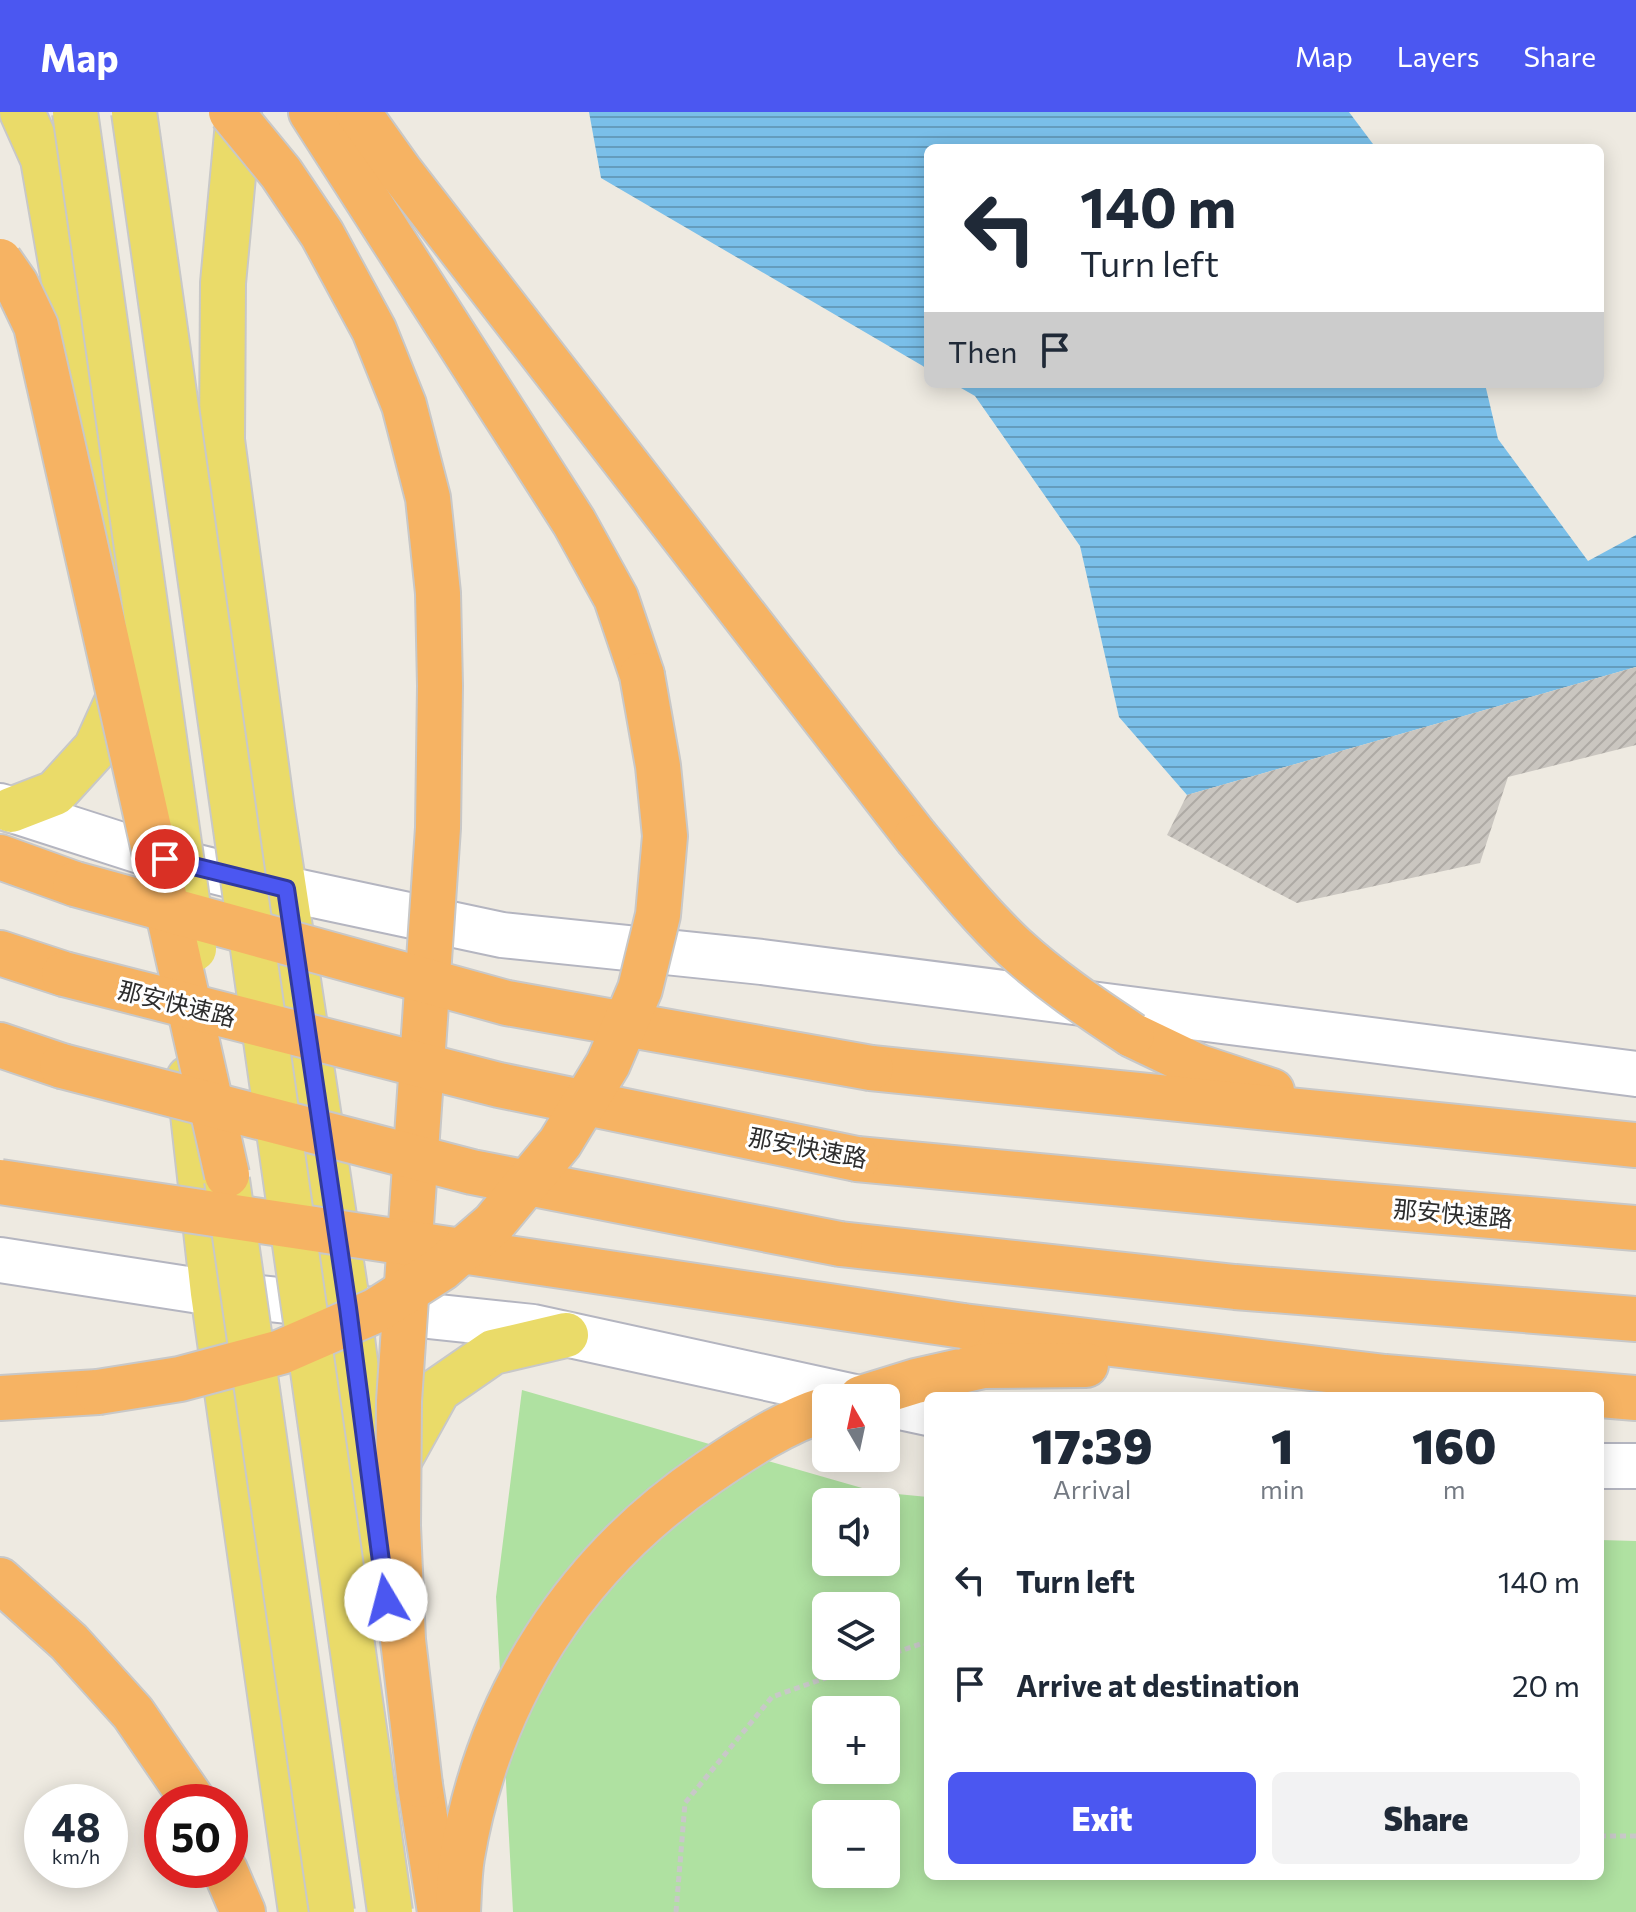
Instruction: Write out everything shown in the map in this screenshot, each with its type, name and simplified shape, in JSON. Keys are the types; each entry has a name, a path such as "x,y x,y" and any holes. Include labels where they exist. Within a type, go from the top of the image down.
{"highway":[{"path":"231,112 281,173 322,234 374,330 404,405 428,498 438,593 438,828 399,1401 398,1511 403,1640 420,1785 440,1912"},
{"path":"0,1398 98,1392 180,1379 281,1352 375,1311 441,1269 493,1224 560,1143 608,1064 640,989 658,915 665,836 658,766 642,675 616,598 525,442 311,112"},
{"path":"358,112 400,171 916,837 973,906 1016,948 1072,995 1132,1035 1199,1067 1290,1097 1427,1124"},
{"path":"0,261 16,284 36,326 227,1175"},
{"path":"0,857 75,884 507,1003 871,1068 1636,1145"},
{"name":"那安快速路","path":"0,953 64,974 499,1085 857,1159 1636,1228"},
{"path":"0,1045 62,1066 472,1172 840,1244 1235,1287 1636,1319"},
{"path":"0,1182 963,1326 1385,1377 1564,1392"},
{"path":"900,1386 983,1366 1071,1365 1385,1377"},
{"path":"1604,1395 1636,1398"},
{"path":"458,1912 462,1858 475,1799 497,1728 546,1635 580,1589 629,1535 688,1487 748,1446 812,1416"},
{"path":"0,1580 69,1642 133,1713 182,1784"},
{"path":"233,1888 243,1912"}],"main road":[{"path":"22,112 43,159 165,859 213,1293 301,1912"},
{"path":"75,112 332,1912"},
{"path":"134,112 390,1912"},
{"path":"239,112 223,283 222,440 270,794 348,1308 428,1912"},
{"path":"6,808 55,793 96,748 131,669"},
{"path":"374,1507 438,1390 493,1352 566,1335"}],"street":[{"path":"6,808 165,859 286,889 502,935 762,962 1636,1074"},
{"path":"0,1260 213,1293 533,1327 812,1388"},
{"path":"900,1407 924,1412"},
{"path":"1604,1466 1636,1466"}],"path":[{"path":"900,1651 924,1643"},
{"path":"676,1912 685,1803 772,1697 820,1680"},
{"path":"1604,1836 1636,1836"}],"green space":[{"path":"522,1390 862,1488 812,1488 812,1576 900,1576 900,1494 924,1497 924,1880 1604,1880 1604,1540 1636,1541 1636,1912 513,1912 496,1597"}],"water":[{"path":"589,112 1349,112 1373,144 924,144 924,367 601,178"},
{"path":"961,388 1486,388 1498,439 1588,561 1636,535 1636,667 1187,795 1119,717 1080,546 975,396"}],"building":[{"path":"1636,667 1636,745 1508,777 1480,863 1297,903 1167,835 1187,795"}],"route":[{"path":"165,859 286,889 348,1308 386,1600"}]}
